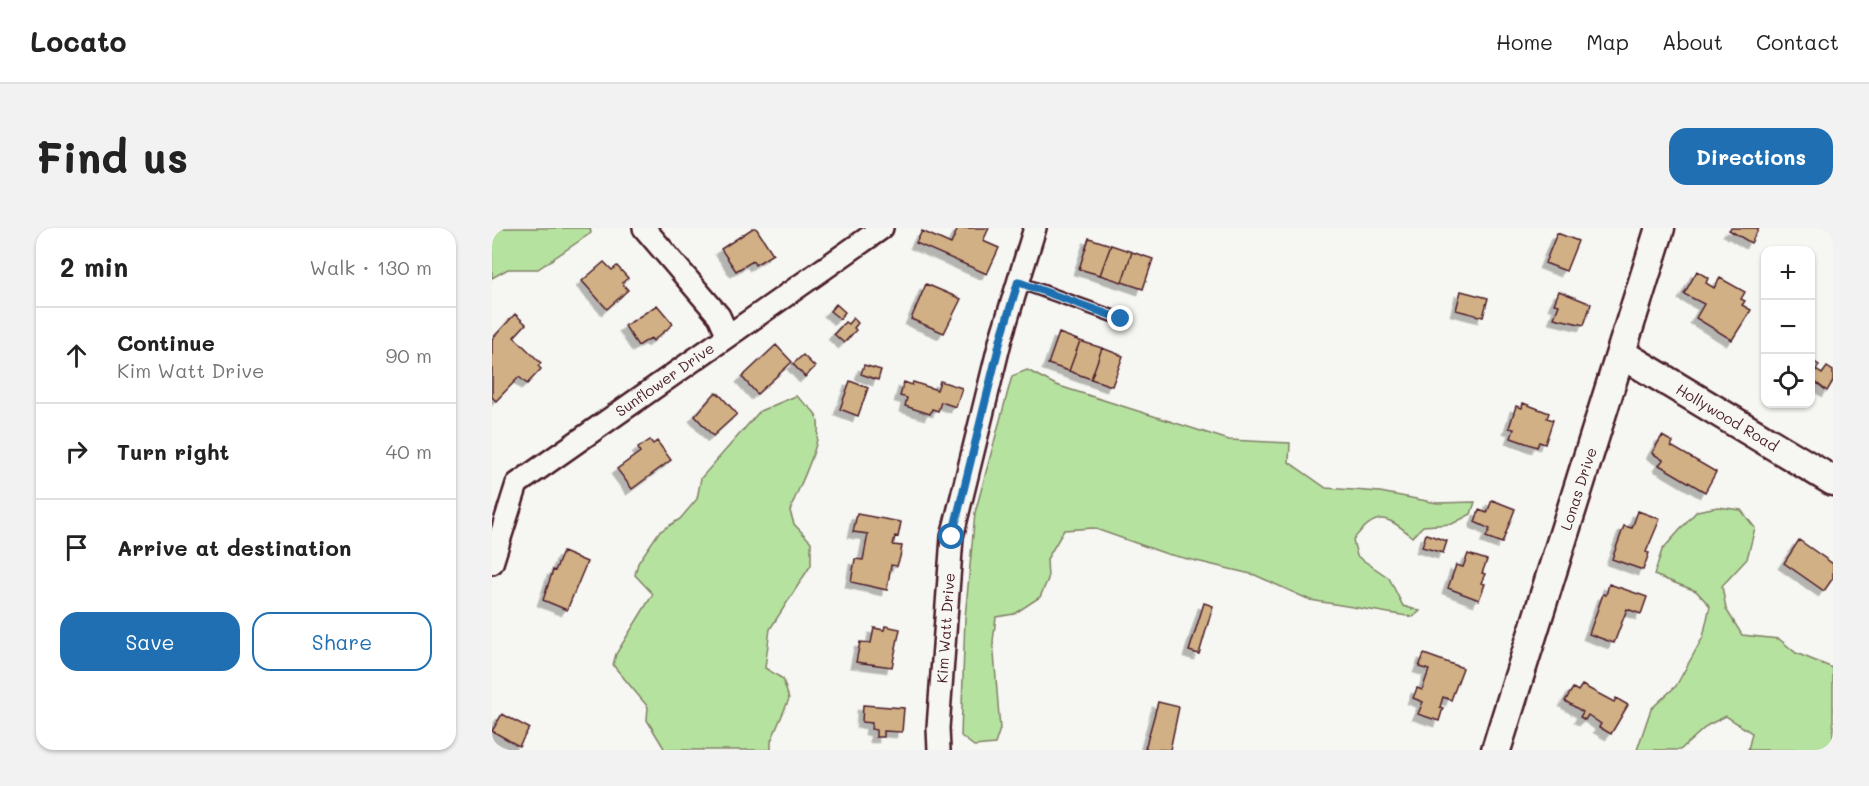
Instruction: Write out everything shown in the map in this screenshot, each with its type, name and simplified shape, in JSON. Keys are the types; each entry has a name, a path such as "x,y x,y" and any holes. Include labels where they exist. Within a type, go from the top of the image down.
{"street":[{"path":"644,228 719,316 728,336"},
{"name":"Sunflower Drive","path":"492,563 517,484 882,228"},
{"name":"Kim Watt Drive","path":"939,750 938,728 952,537 1001,338 1035,228"},
{"name":"Lonas Drive","path":"1501,747 1660,228"},
{"name":"Hollywood Road","path":"1622,354 1833,481"}],"lane":[{"path":"1018,282 1121,319"}],"green space":[{"path":"492,228 590,228 591,233 538,269 508,269 492,278"},
{"path":"1027,370 1056,385 1229,440 1290,443 1289,462 1326,488 1380,492 1437,503 1475,502 1471,514 1452,524 1423,526 1412,537 1395,523 1381,519 1368,524 1353,540 1357,556 1389,578 1403,606 1420,611 1413,617 1310,600 1255,575 1167,554 1093,528 1064,530 1047,559 1048,579 1040,597 1014,614 996,617 993,641 1000,729 995,744 974,746 961,736 965,618 975,513 1012,376"},
{"path":"796,396 814,412 818,421 818,433 811,461 790,511 794,524 811,542 811,565 770,629 765,668 783,679 789,699 771,741 771,750 665,750 647,720 648,707 613,665 616,654 653,594 635,575 638,563 659,532 680,519 697,499 701,478 760,411"},
{"path":"1718,507 1741,510 1755,528 1747,559 1722,586 1726,609 1742,635 1779,639 1796,653 1833,668 1833,750 1748,750 1752,733 1726,716 1708,725 1680,750 1637,750 1651,709 1676,686 1703,637 1710,606 1696,591 1654,575 1662,550 1697,511"}],"building":[{"path":"756,228 773,254 755,265 753,261 736,271 721,249"},
{"path":"958,228 989,228 983,241 999,248 987,274 916,243 922,231 951,244"},
{"path":"1731,228 1759,228 1751,243 1729,230"},
{"path":"1557,233 1578,241 1566,271 1545,263"},
{"path":"1089,238 1111,245 1100,275 1079,269"},
{"path":"1111,245 1132,252 1122,282 1100,275"},
{"path":"1132,252 1153,259 1143,289 1122,282"},
{"path":"604,262 612,270 617,266 628,278 622,283 628,290 607,309 582,281"},
{"path":"1697,271 1708,278 1706,283 1714,288 1720,278 1745,292 1741,299 1745,301 1742,305 1751,310 1732,340 1696,318 1704,304 1684,294"},
{"path":"926,284 961,299 944,333 911,319"},
{"path":"1461,291 1488,298 1483,317 1456,310"},
{"path":"1559,291 1591,304 1584,325 1554,318 1559,305 1554,304"},
{"path":"836,304 845,312 840,319 830,311"},
{"path":"657,305 673,324 653,341 651,338 638,346 625,326"},
{"path":"515,314 526,324 514,337 541,363 538,366 541,369 527,384 519,377 496,401 492,397 492,339"},
{"path":"853,318 858,323 854,328 856,330 844,343 834,334 845,322 848,324"},
{"path":"1059,333 1080,341 1069,371 1048,364"},
{"path":"1080,341 1102,348 1091,379 1069,371"},
{"path":"776,345 792,362 757,394 742,377"},
{"path":"1102,348 1123,356 1112,386 1091,379"},
{"path":"803,355 815,367 805,377 793,364"},
{"path":"1815,362 1819,365 1816,370 1822,374 1827,367 1833,371 1833,381 1827,391 1815,382"},
{"path":"864,365 881,370 878,380 861,374"},
{"path":"850,381 868,388 858,416 840,409"},
{"path":"940,381 962,388 956,407 941,402 938,411 932,409 930,414 905,406 907,398 900,396 904,382 912,385 913,382 937,390"},
{"path":"715,393 719,394 737,414 713,436 695,416"},
{"path":"1523,403 1549,413 1547,418 1553,420 1545,444 1539,442 1537,447 1511,438 1514,429 1509,428 1516,406 1522,408"},
{"path":"1662,436 1673,442 1671,446 1716,472 1705,492 1659,465 1663,460 1652,453"},
{"path":"650,440 653,444 657,441 671,460 632,489 617,469 640,452 638,448"},
{"path":"1492,500 1515,509 1502,543 1486,537 1490,529 1475,522 1479,510 1487,513"},
{"path":"1638,511 1660,519 1646,552 1649,553 1643,570 1612,559 1624,526 1632,528"},
{"path":"857,514 901,522 898,537 895,536 893,545 902,546 900,557 897,566 891,565 887,590 851,582 855,559 863,560 868,534 853,532"},
{"path":"1426,534 1447,541 1443,553 1422,547"},
{"path":"1799,540 1833,564 1833,578 1824,591 1784,563"},
{"path":"563,552 587,562 567,610 543,600 553,570 555,571"},
{"path":"1468,554 1487,560 1481,583 1485,584 1479,600 1448,588 1456,565 1463,567"},
{"path":"1609,584 1647,597 1641,614 1627,609 1614,643 1589,634 1603,594 1606,595"},
{"path":"1204,603 1213,606 1199,654 1189,651"},
{"path":"885,626 900,629 892,667 856,662 860,642 871,643 874,628 884,630"},
{"path":"1424,654 1463,668 1451,700 1443,697 1440,707 1443,708 1439,721 1418,714 1423,702 1413,698 1417,688 1422,690 1429,670 1419,667"},
{"path":"1582,685 1614,702 1616,698 1628,705 1611,734 1599,727 1601,724 1588,715 1585,720 1580,717 1583,712 1565,701 1573,688 1578,691"},
{"path":"1158,702 1179,707 1170,750 1145,749"},
{"path":"863,705 904,708 902,732 884,731 884,737 876,737 876,730 871,729 872,723 862,722"},
{"path":"502,714 529,728 519,746 492,731"}],"route":[{"path":"952,537 1001,338 1018,282 1121,319"}]}
